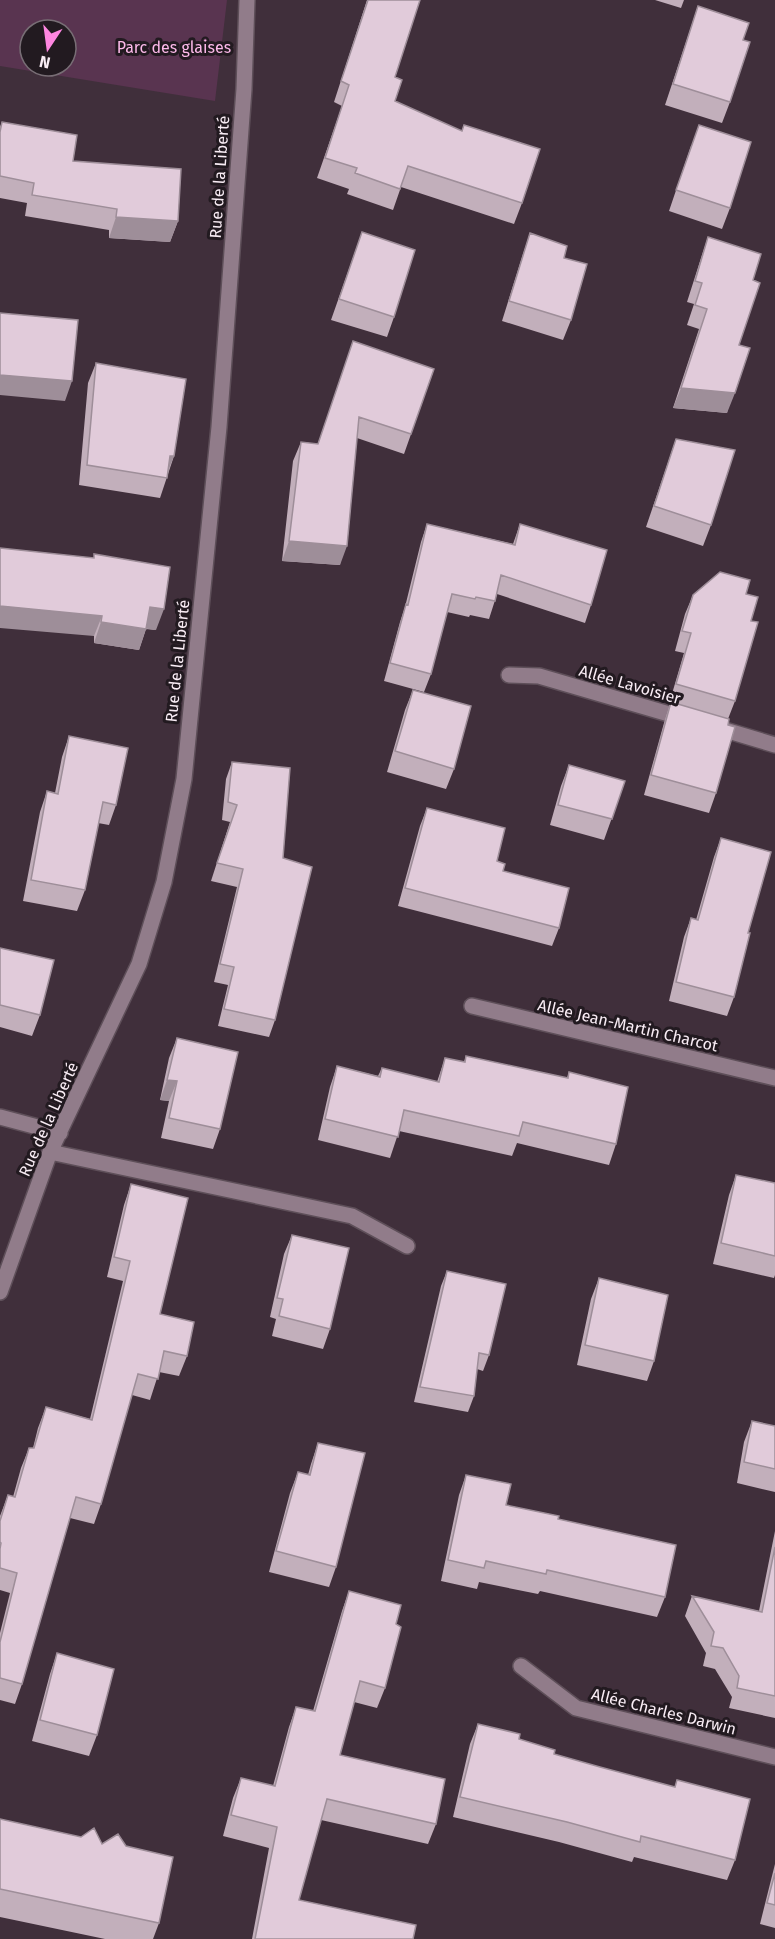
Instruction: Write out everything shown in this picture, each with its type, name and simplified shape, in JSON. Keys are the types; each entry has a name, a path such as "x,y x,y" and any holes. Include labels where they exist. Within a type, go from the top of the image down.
{"street":[{"name":"Rue de la Liberté","path":"0,1292 50,1152 139,964 164,882 183,778 219,427 244,89 247,0"},
{"name":"Allée Lavoisier","path":"509,675 539,676 775,745"},
{"name":"Allée Jean-Martin Charcot","path":"472,1006 775,1078"},
{"path":"0,1118 60,1133"},
{"path":"50,1152 352,1216 407,1246"},
{"name":"Allée Charles Darwin","path":"521,1666 576,1708 775,1757"}],"green space":[{"name":"Parc des glaises","path":"0,0 227,0 215,101 74,78 78,78 78,18 18,18 18,69 0,66"}],"building":[{"path":"368,0 420,0 395,77 402,80 395,101 462,131 464,125 540,149 522,203 408,166 400,189 355,173 357,168 325,158 349,85 341,81"},
{"path":"698,6 749,23 743,40 750,42 730,102 673,84"},
{"path":"2,122 77,135 73,161 181,169 178,221 116,217 117,209 32,195 34,183 0,176"},
{"path":"699,125 751,142 730,208 676,190"},
{"path":"362,232 415,250 394,317 339,299"},
{"path":"530,233 567,246 564,258 587,264 571,320 509,301"},
{"path":"708,237 761,254 753,280 760,283 739,345 750,348 735,393 681,388 707,309 695,305 702,283 695,281"},
{"path":"0,313 78,320 72,381 0,375"},
{"path":"353,341 434,369 411,434 359,417 347,546 289,541 301,442 318,444"},
{"path":"96,363 186,379 174,456 170,456 167,478 87,465"},
{"path":"676,439 735,450 711,525 654,506"},
{"path":"427,524 515,545 520,524 607,550 591,605 501,575 495,601 452,594 431,674 390,663 406,604 408,605"},
{"path":"0,548 94,558 94,554 170,567 164,609 150,607 146,629 101,622 102,616 0,606"},
{"path":"720,572 750,580 746,594 758,597 751,621 758,622 735,701 676,684 691,633 682,631 693,595"},
{"path":"413,690 471,706 454,769 395,751"},
{"path":"671,702 729,719 728,725 735,727 716,793 651,775"},
{"path":"69,736 128,748 116,805 103,802 85,890 31,880 47,791 58,794"},
{"path":"232,762 290,768 283,858 312,867 275,1020 224,1009 234,967 220,964 243,869 217,863 237,805 228,802"},
{"path":"569,765 625,781 612,819 558,805"},
{"path":"427,808 505,828 497,861 505,864 503,871 569,888 559,928 405,888"},
{"path":"721,838 771,852 748,933 750,933 734,997 676,982 691,918 698,920"},
{"path":"0,948 54,960 40,1015 0,1005"},
{"path":"177,1038 238,1052 220,1129 169,1118 177,1081 167,1080"},
{"path":"466,1056 568,1078 569,1072 628,1087 616,1144 523,1122 519,1136 404,1110 398,1137 325,1119 337,1066 380,1077 382,1068 439,1082 445,1058 465,1062"},
{"path":"736,1175 775,1183 775,1256 721,1243"},
{"path":"131,1184 188,1198 160,1314 194,1322 187,1356 164,1351 158,1379 138,1374 101,1504 76,1497 22,1684 0,1678 0,1642 17,1573 0,1568 0,1521 8,1495 15,1497 29,1448 34,1448 46,1407 92,1420 130,1261 114,1257"},
{"path":"292,1235 349,1248 330,1329 279,1316 283,1299 277,1298"},
{"path":"447,1271 506,1284 489,1355 479,1353 474,1396 420,1387"},
{"path":"599,1278 668,1295 654,1361 585,1345"},
{"path":"752,1421 775,1426 775,1469 744,1462"},
{"path":"318,1443 365,1453 336,1567 276,1551 298,1472 310,1475"},
{"path":"466,1475 511,1484 506,1505 676,1545 665,1597 547,1570 546,1574 486,1561 484,1568 448,1560"},
{"path":"775,1547 775,1696 737,1688 739,1676 723,1648 711,1646 714,1632 692,1596 762,1612"},
{"path":"349,1591 401,1605 396,1624 401,1627 385,1688 360,1681 340,1755 445,1779 436,1824 327,1799 299,1900 416,1925 413,1939 255,1939 277,1827 231,1815 241,1778 275,1786 296,1707 315,1711"},
{"path":"57,1653 114,1669 97,1735 40,1720"},
{"path":"478,1724 520,1734 519,1739 555,1750 554,1754 600,1767 675,1787 677,1780 750,1799 735,1860 641,1836 640,1842 460,1797"},
{"path":"0,1819 81,1837 94,1828 102,1844 118,1834 126,1846 173,1857 159,1923 0,1889"},
{"path":"775,1873 775,1905 767,1903"}]}
